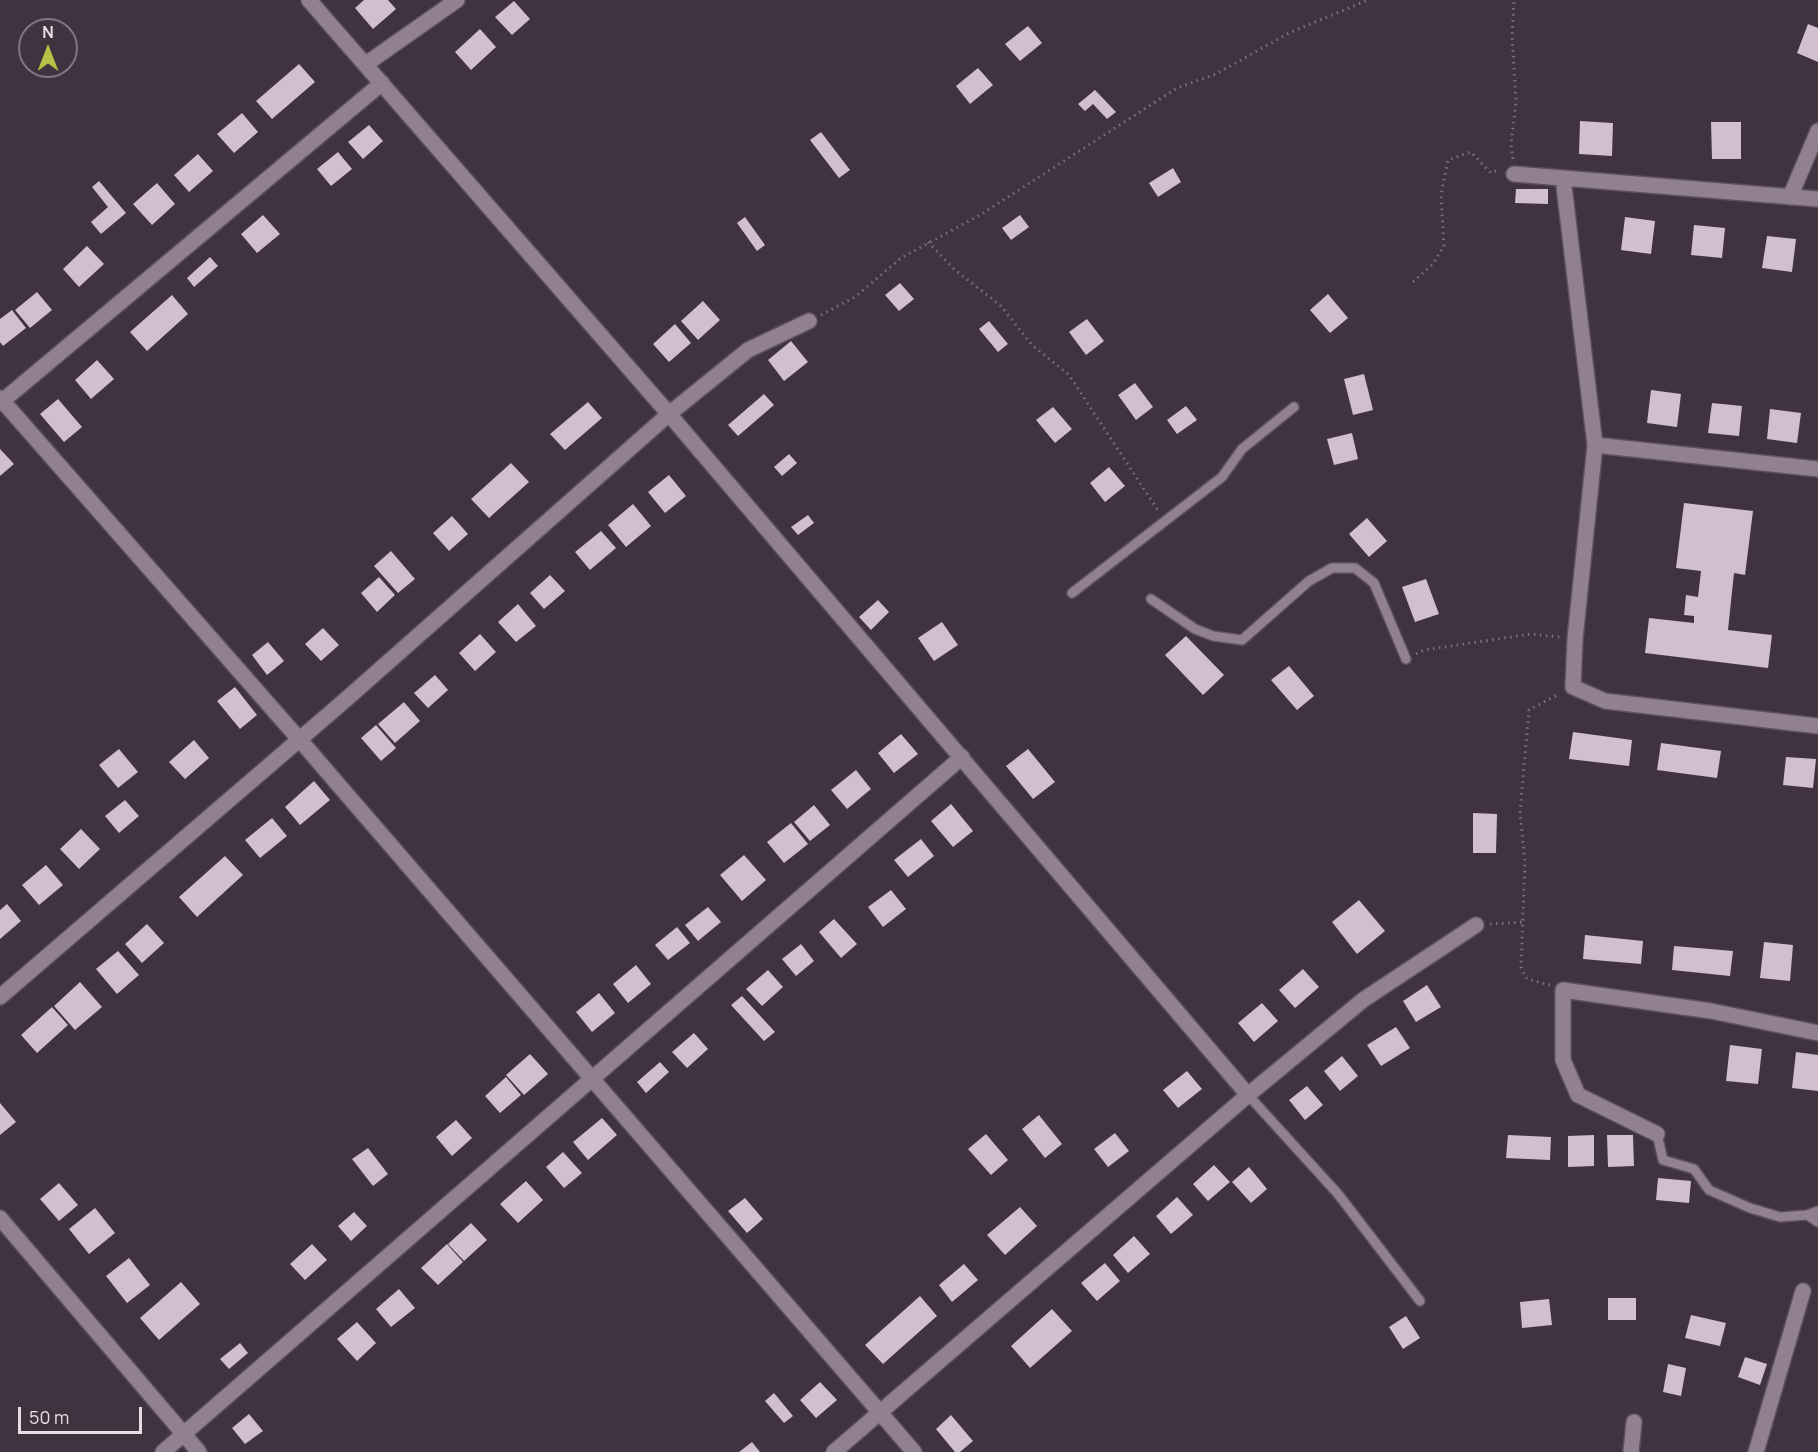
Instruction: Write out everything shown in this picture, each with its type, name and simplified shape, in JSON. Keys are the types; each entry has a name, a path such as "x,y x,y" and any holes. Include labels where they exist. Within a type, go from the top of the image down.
{"street":[{"path":"309,0 669,414 1248,1095"},
{"path":"366,64 457,0"},
{"path":"382,83 1,401 593,1077 914,1452"},
{"path":"1790,197 1818,131"},
{"path":"1514,168 1563,178 1818,199"},
{"path":"1563,178 1595,446 1575,639 1573,687 1605,701 1818,726"},
{"path":"0,997 299,739 669,414 748,350 809,321"},
{"path":"1595,446 1818,470"},
{"path":"163,1452 962,758"},
{"path":"834,1452 1248,1095 1363,1000 1476,925"},
{"path":"1657,1134 1578,1095 1563,1060 1563,990 1711,1011 1818,1033"},
{"path":"0,1218 199,1452"},
{"path":"1756,1452 1803,1291"},
{"path":"1632,1452 1634,1422"}],"lane":[{"path":"1072,593 1164,519 1222,477 1242,449 1294,407"},
{"path":"1151,599 1195,629 1213,636 1242,640 1309,581 1332,568 1355,568 1374,583 1406,659"},
{"path":"1248,1095 1338,1194 1420,1300"},
{"path":"1657,1134 1663,1160 1694,1169 1709,1190 1750,1208 1780,1217 1808,1215 1818,1211"},
{"path":"1808,1215 1818,1222"}],"path":[{"path":"809,321 855,297 901,258 980,215 1177,88 1216,74 1289,33 1368,0"},
{"path":"1413,282 1433,264 1444,246 1441,195 1448,160 1471,152 1491,173 1514,168 1511,144 1516,102 1512,36 1514,0"},
{"path":"928,242 955,270 1000,305 1032,345 1069,375 1164,519"},
{"path":"1406,659 1424,650 1531,634 1575,639"},
{"path":"1563,990 1527,979 1521,968 1525,861 1520,813 1529,710 1573,687"},
{"path":"1476,925 1523,922"}],"building":[{"path":"364,0 388,0 396,9 373,29 355,8"},
{"path":"514,1 530,19 512,35 495,17"},
{"path":"1808,24 1818,28 1818,62 1797,53"},
{"path":"1028,26 1042,43 1020,61 1005,44"},
{"path":"480,29 496,47 471,70 455,52"},
{"path":"299,64 315,82 272,119 256,101"},
{"path":"978,68 993,85 970,104 956,86"},
{"path":"1095,90 1116,112 1107,119 1093,104 1085,111 1078,104"},
{"path":"242,113 258,132 234,153 217,134"},
{"path":"1580,121 1613,123 1612,156 1579,154"},
{"path":"1711,122 1741,122 1741,159 1712,159"},
{"path":"369,125 383,141 363,159 348,142"},
{"path":"821,132 850,170 839,178 810,140"},
{"path":"338,152 352,169 331,186 317,169"},
{"path":"198,154 213,171 189,192 174,175"},
{"path":"1173,168 1181,182 1158,197 1149,183"},
{"path":"99,181 126,213 101,234 91,222 108,207 92,187"},
{"path":"157,183 175,204 152,225 133,204"},
{"path":"1516,189 1548,189 1548,204 1515,203"},
{"path":"263,215 280,234 257,253 241,234"},
{"path":"1020,215 1029,227 1011,240 1002,228"},
{"path":"745,217 765,245 757,251 737,223"},
{"path":"1625,217 1655,221 1651,254 1621,250"},
{"path":"1694,225 1725,228 1722,258 1691,255"},
{"path":"1767,236 1796,239 1792,272 1762,268"},
{"path":"87,246 104,264 79,287 63,269"},
{"path":"210,257 218,266 194,287 187,278"},
{"path":"900,283 914,299 899,311 885,295"},
{"path":"37,292 52,310 30,328 15,310"},
{"path":"1328,294 1348,318 1330,333 1310,310"},
{"path":"172,295 188,314 147,351 130,332"},
{"path":"703,301 720,320 698,340 681,321"},
{"path":"12,310 26,328 3,346 0,342 0,319"},
{"path":"1087,319 1104,341 1086,355 1069,332"},
{"path":"989,321 1008,344 998,352 979,329"},
{"path":"675,324 691,343 669,362 653,344"},
{"path":"791,341 808,362 784,381 768,360"},
{"path":"97,360 114,379 91,399 75,380"},
{"path":"1364,374 1373,410 1353,415 1344,379"},
{"path":"1135,383 1153,407 1136,420 1118,395"},
{"path":"1651,390 1681,394 1677,427 1647,423"},
{"path":"764,394 774,405 738,436 728,425"},
{"path":"58,399 82,427 64,442 40,414"},
{"path":"588,402 602,418 565,450 550,434"},
{"path":"1712,403 1742,406 1739,436 1708,433"},
{"path":"1186,406 1197,420 1177,434 1167,420"},
{"path":"1053,407 1072,429 1055,443 1036,420"},
{"path":"1770,409 1801,413 1797,443 1767,439"},
{"path":"1352,433 1358,459 1334,465 1327,439"},
{"path":"0,449 14,464 0,476"},
{"path":"789,454 797,463 782,476 774,467"},
{"path":"511,463 529,482 489,518 471,499"},
{"path":"1109,467 1125,486 1105,502 1090,483"},
{"path":"669,475 686,496 665,513 648,492"},
{"path":"1684,503 1753,511 1745,575 1734,573 1728,630 1772,635 1768,668 1645,653 1649,618 1694,623 1694,616 1684,615 1686,595 1698,597 1701,571 1676,568"},
{"path":"633,504 651,526 626,547 608,525"},
{"path":"808,515 814,523 798,535 791,527"},
{"path":"452,516 468,534 449,551 433,533"},
{"path":"1367,518 1387,541 1369,557 1349,534"},
{"path":"601,531 616,548 590,570 575,552"},
{"path":"391,551 415,579 398,593 374,566"},
{"path":"550,575 565,591 544,609 530,593"},
{"path":"379,577 395,595 377,612 361,593"},
{"path":"1426,579 1439,614 1415,622 1402,587"},
{"path":"878,600 889,612 871,630 859,617"},
{"path":"518,604 536,626 516,642 498,622"},
{"path":"942,622 958,645 934,661 918,638"},
{"path":"323,628 339,645 321,661 305,644"},
{"path":"480,634 496,652 475,671 459,653"},
{"path":"1186,636 1224,675 1203,695 1165,655"},
{"path":"268,642 284,661 267,675 252,655"},
{"path":"1289,666 1314,696 1297,710 1271,680"},
{"path":"435,675 448,690 428,708 414,693"},
{"path":"235,687 257,715 240,729 217,701"},
{"path":"404,702 420,721 395,743 378,724"},
{"path":"376,725 396,748 381,761 361,738"},
{"path":"1573,732 1632,740 1629,766 1569,759"},
{"path":"901,734 918,754 894,773 878,753"},
{"path":"194,740 209,758 185,779 169,762"},
{"path":"1661,743 1721,751 1717,778 1657,770"},
{"path":"119,749 138,772 118,788 99,765"},
{"path":"1028,749 1055,782 1033,799 1006,766"},
{"path":"1786,757 1816,759 1813,788 1783,785"},
{"path":"856,770 871,789 847,809 831,790"},
{"path":"314,781 330,800 300,825 285,807"},
{"path":"125,800 139,816 119,833 105,816"},
{"path":"951,804 973,831 953,847 931,821"},
{"path":"814,805 830,825 810,841 794,822"},
{"path":"1473,813 1497,814 1496,853 1473,853"},
{"path":"272,818 287,836 260,858 245,840"},
{"path":"791,823 808,844 784,863 767,842"},
{"path":"81,829 100,849 79,869 60,849"},
{"path":"921,839 934,856 908,877 894,860"},
{"path":"744,855 766,880 742,901 720,875"},
{"path":"225,856 243,875 197,917 179,897"},
{"path":"46,865 63,885 39,905 22,885"},
{"path":"891,890 906,909 883,927 868,907"},
{"path":"1359,900 1385,931 1357,954 1332,922"},
{"path":"7,904 21,921 0,939 0,910"},
{"path":"708,907 721,922 698,941 685,925"},
{"path":"834,919 857,944 841,958 819,932"},
{"path":"147,924 164,943 142,963 125,944"},
{"path":"677,927 690,943 668,960 655,945"},
{"path":"1585,935 1643,941 1641,964 1583,959"},
{"path":"1764,942 1793,945 1790,981 1760,978"},
{"path":"801,944 814,961 796,976 782,959"},
{"path":"1674,946 1733,951 1730,976 1672,970"},
{"path":"118,951 139,975 117,994 96,969"},
{"path":"636,965 651,984 628,1003 613,984"},
{"path":"1303,969 1319,987 1295,1008 1279,990"},
{"path":"768,970 783,987 762,1006 746,989"},
{"path":"80,982 102,1007 75,1030 54,1006"},
{"path":"1427,985 1441,1007 1416,1022 1403,1001"},
{"path":"599,993 615,1013 592,1032 576,1012"},
{"path":"742,996 775,1032 764,1041 731,1005"},
{"path":"1262,1003 1278,1021 1254,1042 1238,1023"},
{"path":"52,1007 68,1025 37,1053 21,1035"},
{"path":"1396,1027 1410,1048 1381,1066 1367,1045"},
{"path":"694,1033 708,1049 687,1068 672,1052"},
{"path":"1730,1045 1762,1049 1758,1084 1726,1081"},
{"path":"1796,1052 1818,1055 1818,1091 1792,1088"},
{"path":"530,1054 548,1074 524,1095 506,1075"},
{"path":"1342,1056 1358,1076 1340,1091 1324,1071"},
{"path":"660,1062 669,1072 646,1093 637,1082"},
{"path":"1187,1071 1202,1089 1178,1108 1163,1090"},
{"path":"506,1077 521,1095 500,1113 485,1096"},
{"path":"1307,1086 1323,1105 1305,1120 1289,1100"},
{"path":"0,1103 16,1122 0,1135"},
{"path":"1039,1115 1062,1144 1045,1158 1022,1129"},
{"path":"602,1118 617,1135 588,1160 573,1142"},
{"path":"456,1120 472,1138 452,1156 436,1137"},
{"path":"1115,1133 1129,1151 1108,1167 1094,1149"},
{"path":"986,1134 1008,1160 991,1175 968,1149"},
{"path":"1508,1135 1551,1137 1550,1160 1506,1158"},
{"path":"1594,1135 1594,1166 1568,1167 1568,1136"},
{"path":"1607,1135 1633,1135 1634,1166 1608,1167"},
{"path":"368,1148 388,1174 373,1186 352,1159"},
{"path":"563,1152 582,1173 564,1188 546,1167"},
{"path":"1214,1165 1230,1182 1208,1201 1193,1184"},
{"path":"1249,1167 1267,1189 1251,1203 1232,1182"},
{"path":"1658,1178 1691,1181 1689,1203 1656,1200"},
{"path":"526,1181 543,1200 518,1223 500,1204"},
{"path":"59,1183 78,1205 59,1221 40,1199"},
{"path":"1177,1197 1193,1215 1171,1234 1156,1216"},
{"path":"745,1198 763,1219 747,1233 728,1211"},
{"path":"1020,1207 1037,1226 1005,1255 987,1235"},
{"path":"95,1208 115,1233 89,1254 69,1229"},
{"path":"354,1212 367,1226 351,1241 338,1226"},
{"path":"471,1223 487,1240 464,1261 448,1244"},
{"path":"1134,1236 1150,1254 1128,1273 1113,1255"},
{"path":"312,1244 327,1260 305,1280 290,1264"},
{"path":"447,1244 463,1262 438,1285 421,1268"},
{"path":"129,1258 150,1285 127,1303 106,1276"},
{"path":"1105,1263 1120,1281 1097,1301 1081,1283"},
{"path":"964,1264 978,1280 952,1302 939,1285"},
{"path":"181,1282 200,1304 159,1340 140,1318"},
{"path":"399,1289 415,1308 391,1327 376,1309"},
{"path":"920,1296 937,1316 883,1364 865,1345"},
{"path":"1608,1298 1636,1298 1636,1320 1608,1320"},
{"path":"1549,1299 1552,1325 1522,1328 1520,1302"},
{"path":"1052,1309 1072,1331 1030,1368 1011,1346"},
{"path":"1691,1315 1726,1323 1720,1346 1685,1338"},
{"path":"1406,1316 1420,1338 1403,1349 1389,1327"},
{"path":"357,1322 376,1343 357,1361 337,1339"},
{"path":"240,1343 248,1353 229,1369 220,1359"},
{"path":"1745,1357 1767,1364 1760,1385 1738,1377"},
{"path":"1668,1364 1686,1368 1681,1396 1663,1392"},
{"path":"820,1382 837,1400 816,1418 800,1400"},
{"path":"774,1393 793,1416 784,1423 765,1401"},
{"path":"249,1414 263,1431 245,1444 232,1428"},
{"path":"951,1415 973,1441 960,1452 955,1452 936,1429"},
{"path":"752,1442 760,1452 739,1452"}]}
